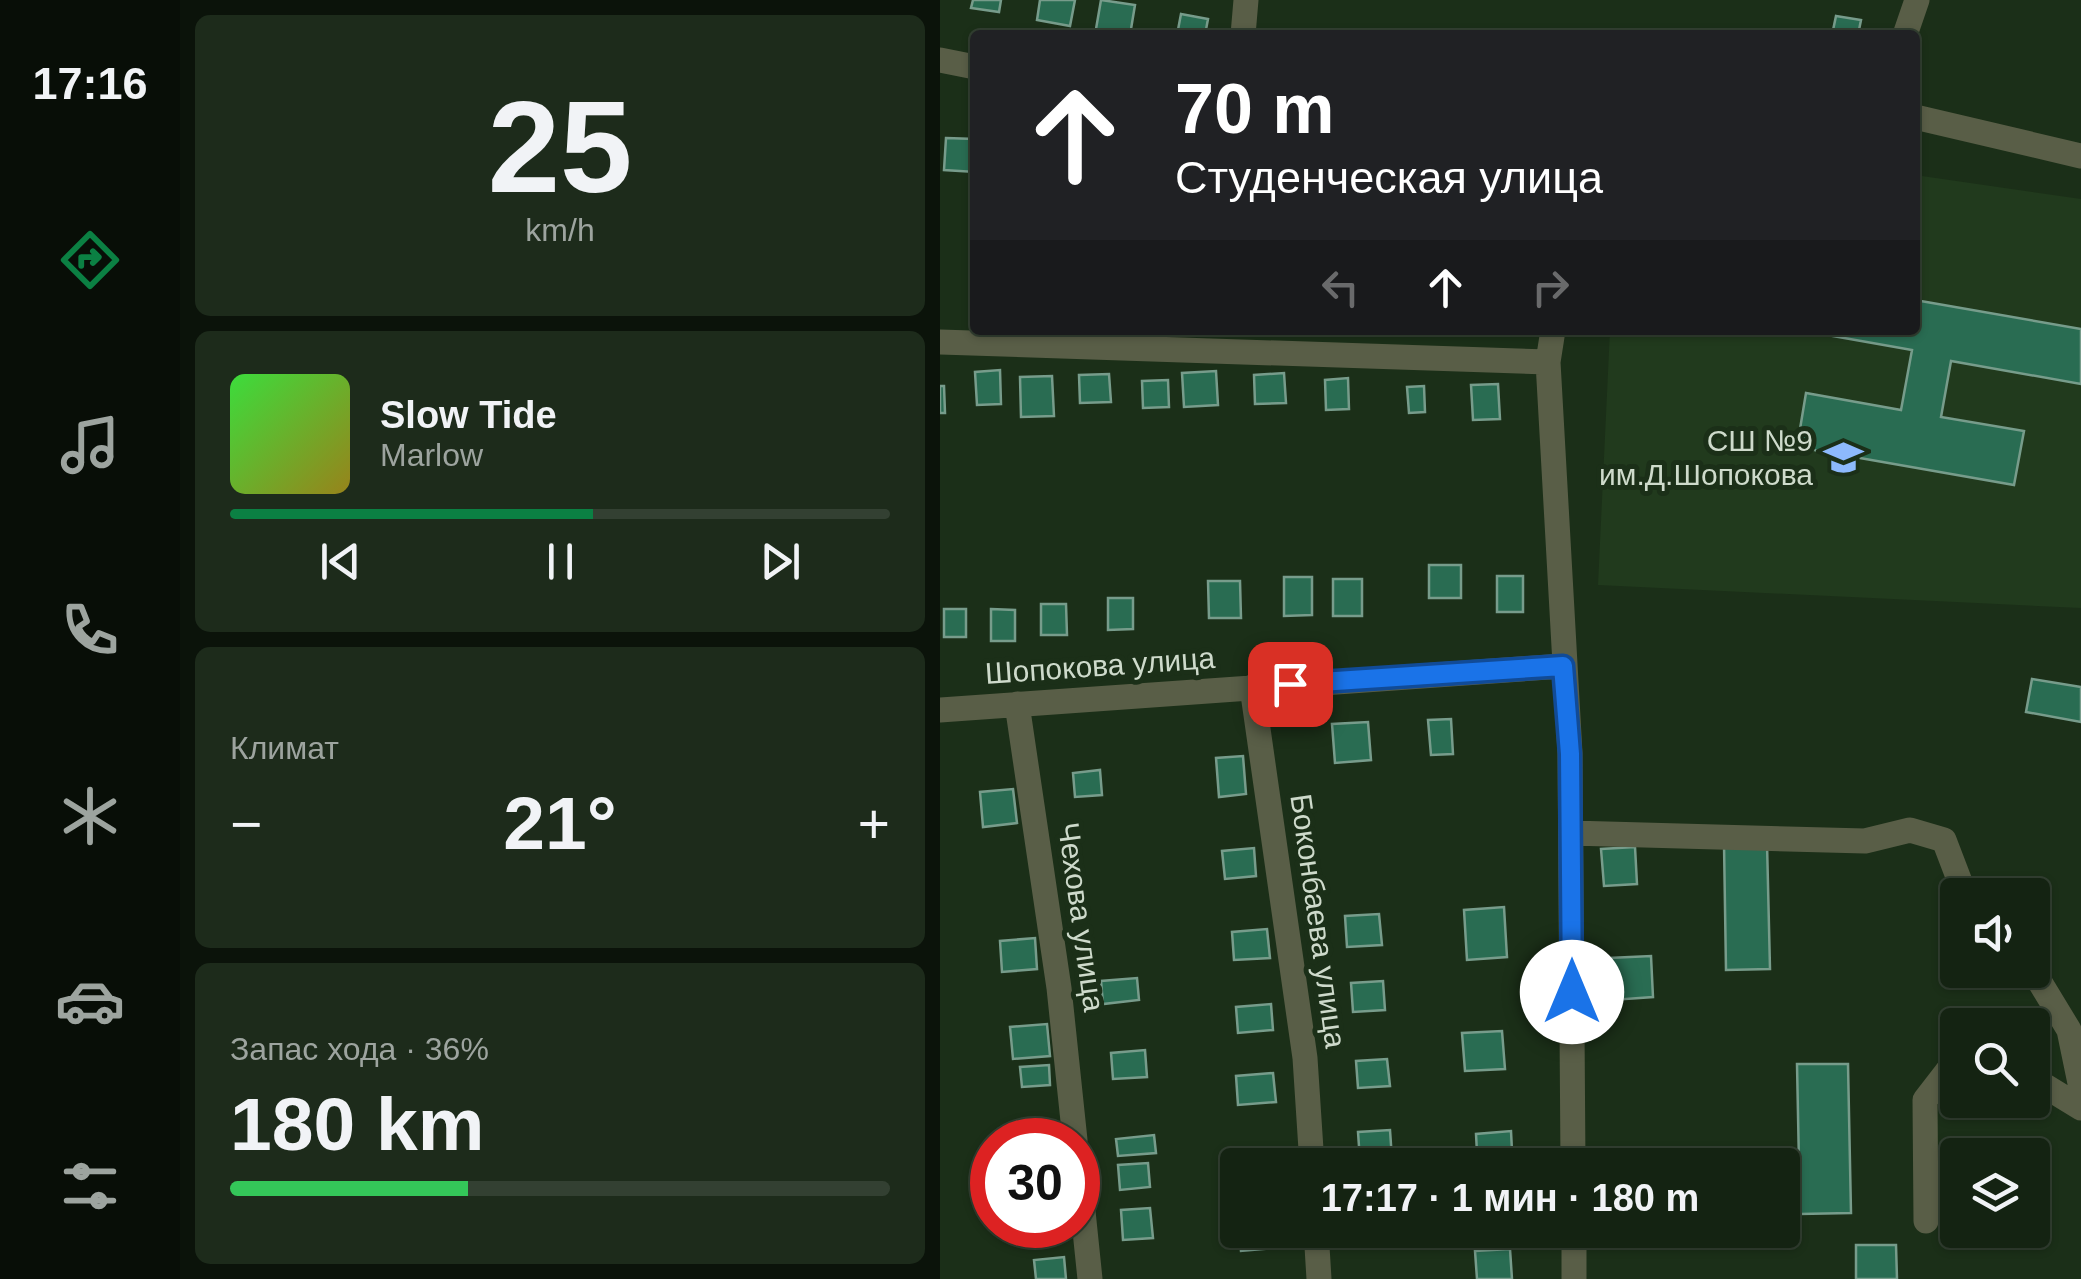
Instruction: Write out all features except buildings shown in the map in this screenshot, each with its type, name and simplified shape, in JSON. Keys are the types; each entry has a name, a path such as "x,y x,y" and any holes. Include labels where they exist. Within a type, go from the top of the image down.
{"street":[{"path":"1243,30 1246,0"},
{"path":"1907,30 1917,0"},
{"path":"940,60 970,66"},
{"path":"1920,117 2081,156"},
{"path":"1552,335 1548,362 1570,754 1573,1148"},
{"path":"940,342 1548,362"},
{"name":"Шопокова улица","path":"940,710 1563,666"},
{"name":"Боконбаева улица","path":"1252,687 1305,1058 1311,1148"},
{"name":"Чехова улица","path":"1017,704 1059,988 1073,1118"},
{"path":"1570,833 1865,841 1910,830 1944,840 1959,878"},
{"path":"2044,988 2069,1030 2081,1088"},
{"path":"1926,1221 1925,1100 1940,1081"},
{"path":"2050,1089 2081,1108"},
{"path":"1087,1248 1090,1279"},
{"path":"1317,1248 1319,1279"},
{"path":"1574,1248 1574,1279"}],"shaded area":[{"name":"СШ №9 им.Д.Шопокова","path":"1920,176 2081,199 2081,608 1598,585 1610,335 1920,335"}],"place":[{"name":"СШ №9 им.Д.Шопокова","path":"1843,458"}],"route":[{"path":"1290,684 1563,666 1570,754 1572,992"}]}
